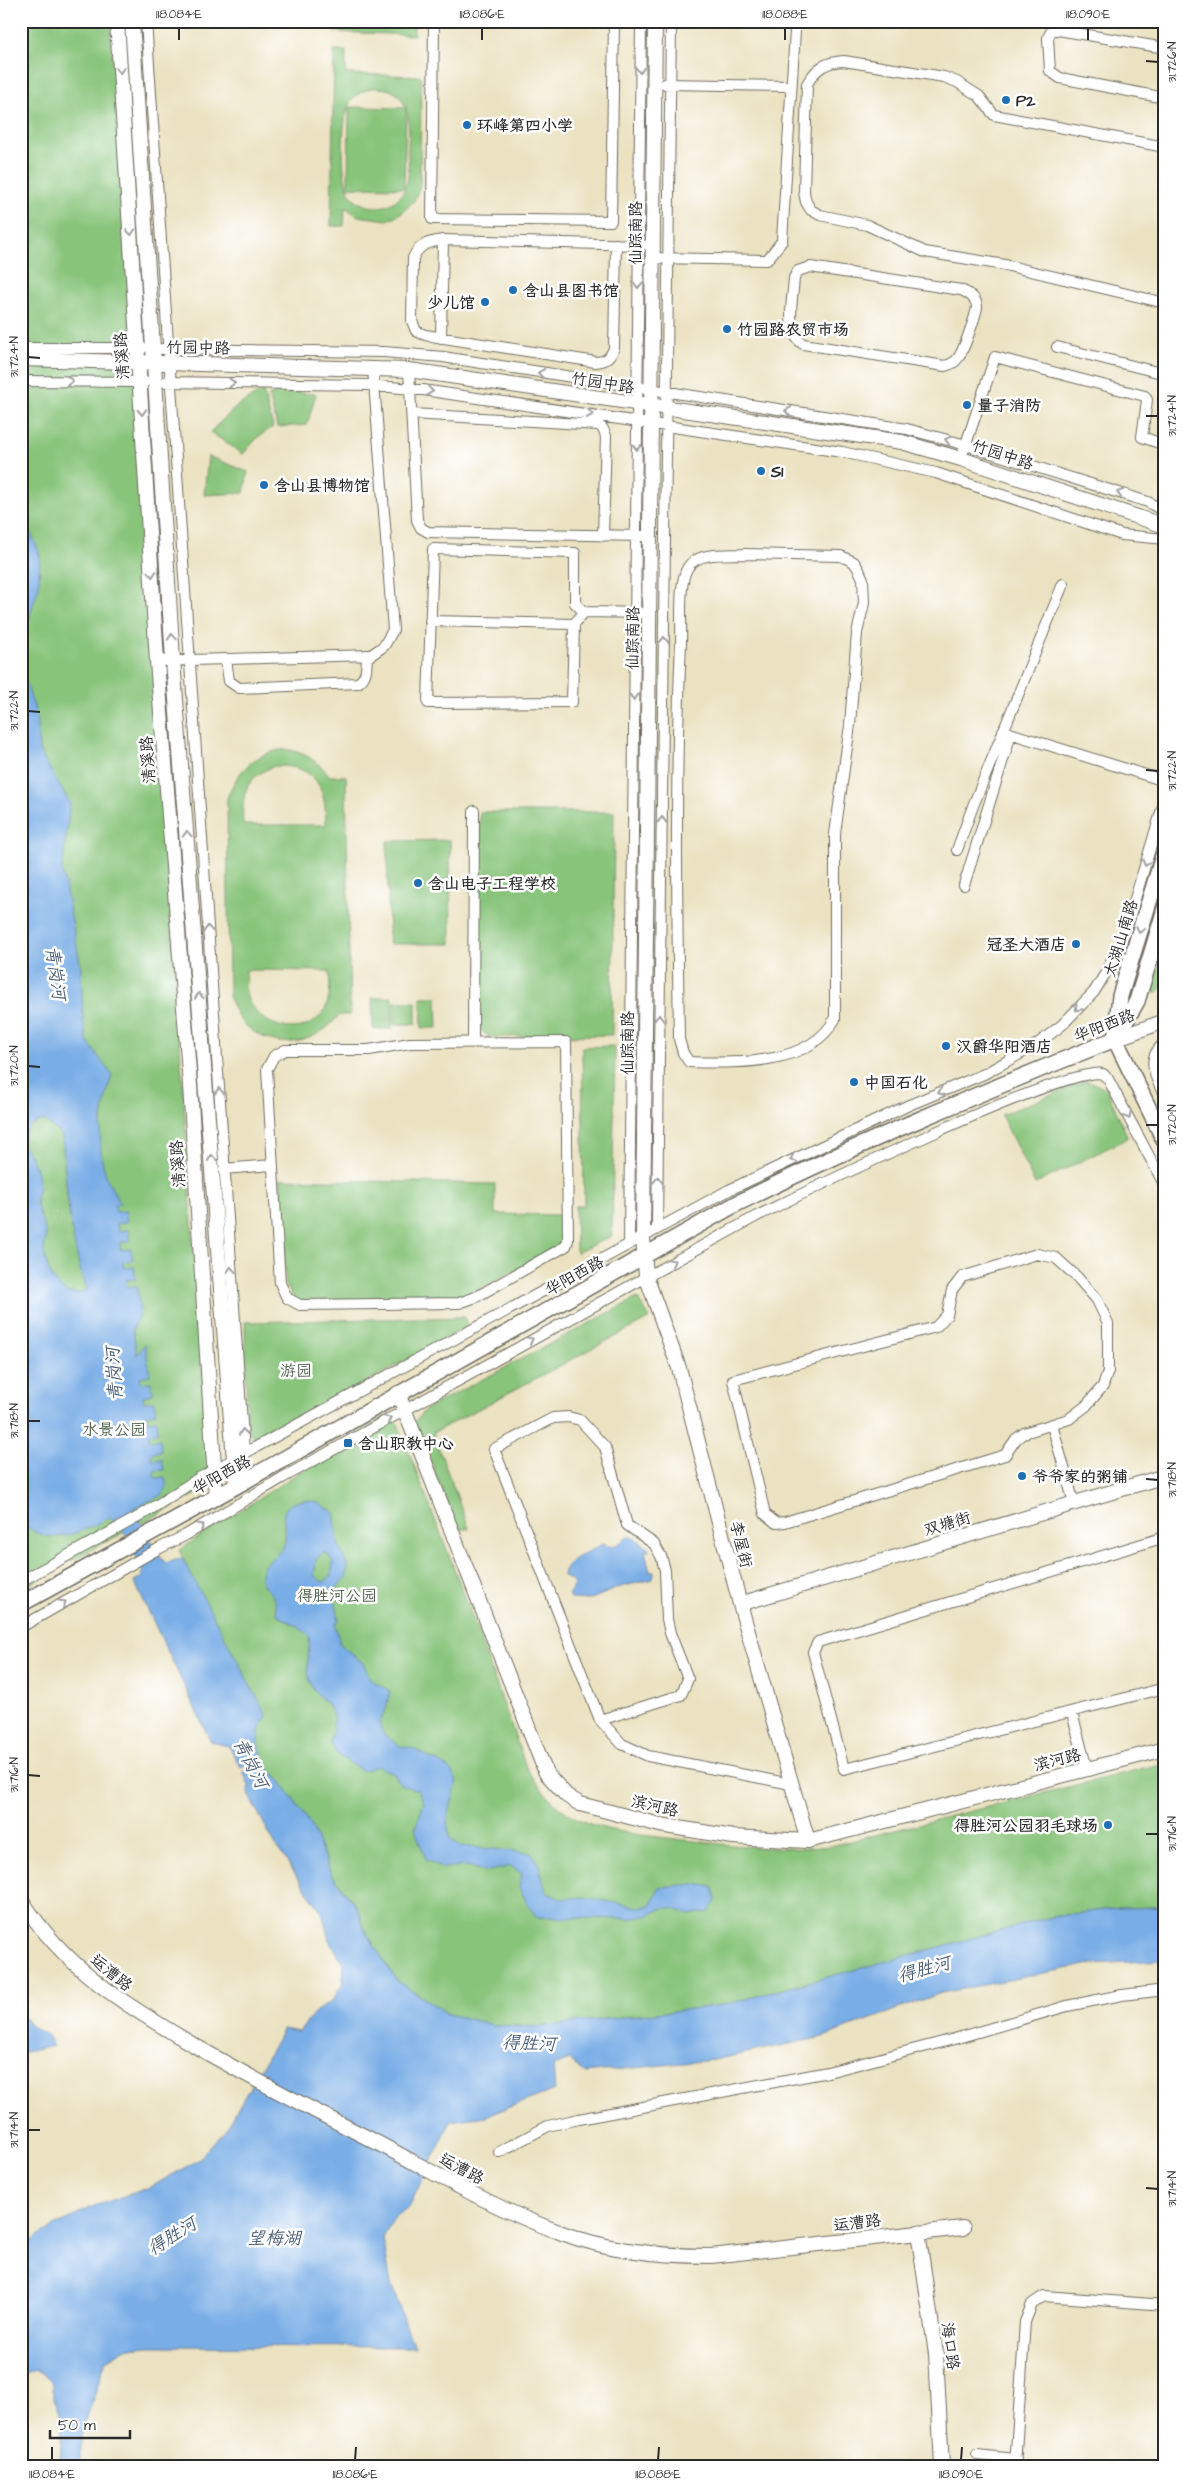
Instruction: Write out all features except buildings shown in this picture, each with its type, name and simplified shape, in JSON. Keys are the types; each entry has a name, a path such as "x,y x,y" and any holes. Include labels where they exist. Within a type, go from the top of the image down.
{"main road":[{"name":"清溪路","path":"117,21 122,99 145,348"},
{"name":"清溪路","path":"132,21 146,364 173,660 214,1180 241,1484"},
{"name":"仙踪南路","path":"645,1256 643,1237 645,889 652,424 648,249 655,21"},
{"path":"122,99 136,98"},
{"name":"竹园中路","path":"21,358 146,364 409,370 637,405 902,442 961,458 1165,526"},
{"name":"清溪路","path":"148,382 157,661 196,1181 216,1497"},
{"name":"太湖山南路","path":"1116,1038 1120,996 1165,850"},
{"path":"1165,909 1138,1001 1116,1038 1165,1142"},
{"path":"176,911 193,910"},
{"path":"1160,925 1165,943"},
{"name":"华阳西路","path":"21,1604 241,1484 398,1393 736,1204 803,1170 991,1088 1116,1038 1165,1021"},
{"path":"196,1181 214,1180"},
{"name":"李屋街","path":"645,1256 646,1276 679,1368 740,1604 808,1840"},
{"name":"滨河路","path":"398,1393 542,1765 546,1773 567,1796 580,1804 660,1825 733,1838 808,1840 1165,1749"},
{"name":"双塘街","path":"740,1604 1165,1476"},
{"name":"运漕路","path":"21,1899 61,1950 91,1980 128,2007 224,2063 509,2212 563,2234 623,2250 674,2256 711,2256 963,2228"},
{"name":"海口路","path":"918,2232 936,2354 942,2466"}],"street":[{"path":"146,21 224,1169 239,1456"},
{"path":"434,21 432,219 610,221 614,21"},
{"path":"629,1244 637,388 648,249 641,21"},
{"path":"657,1229 671,21"},
{"path":"616,244 614,348 611,356 606,361 596,362 441,338 416,331 412,321 413,258 416,250 422,245 443,240 616,244 648,249 669,258 767,260 784,235 795,31 792,21"},
{"path":"1165,48 1052,29 1048,38 1050,71 1060,78 1165,98"},
{"path":"1165,147 994,114 979,96 944,77 844,61 829,62 814,71 807,84 804,192 806,202 811,210 820,215 867,225 926,252 1004,265 1165,303"},
{"path":"654,84 791,86"},
{"path":"441,338 443,240"},
{"path":"810,267 961,290 969,293 977,305 959,357 954,363 945,366 803,344 797,340 792,329 794,278 803,268 810,267"},
{"path":"1057,347 1165,374"},
{"path":"21,348 384,352 443,357 907,429 966,445 1148,502 1165,512"},
{"path":"961,458 995,357 1145,396 1147,400 1142,437 1165,445"},
{"path":"157,661 367,655 384,646 393,630 373,369"},
{"path":"409,370 417,520 421,528 428,532 651,537"},
{"path":"21,381 374,385 471,395 842,452 936,473 1122,535 1165,539"},
{"path":"412,414 598,425 604,429 606,436 603,536"},
{"path":"584,612 574,624 572,702 428,703 433,549 575,553 575,603 584,612 650,613"},
{"path":"745,554 841,556 849,558 854,562 863,579 864,603 857,633 850,725 836,834 835,1019 833,1024 821,1035 789,1055 736,1063 689,1062 683,1053 679,1039 678,888 679,676 684,577 687,568 693,561 701,557 745,554"},
{"path":"957,850 1007,733 1063,584"},
{"path":"430,621 574,624"},
{"path":"226,659 229,681 239,688 358,683 364,679 367,655"},
{"path":"1007,733 1165,781"},
{"path":"964,885 1007,733"},
{"path":"21,1581 140,1516 215,1469 729,1190 838,1138 984,1074 1036,1045 1062,1025 1094,992 1115,955 1125,932 1165,799"},
{"path":"473,1042 474,811"},
{"path":"646,839 678,838"},
{"path":"645,889 678,888"},
{"path":"566,1042 568,1240 566,1246 476,1297 458,1303 300,1305 287,1298 280,1283 272,1165 266,1069 269,1062 278,1053 285,1050 369,1050 410,1043 566,1042"},
{"path":"1165,1043 1156,1054 1152,1069 1165,1097"},
{"path":"21,1627 136,1561 186,1536 282,1478 755,1217 826,1182 996,1107 1091,1073 1100,1073 1108,1079 1165,1186"},
{"path":"224,1169 272,1165"},
{"path":"1037,1254 1056,1258 1077,1277 1097,1300 1108,1323 1108,1371 1103,1386 1086,1406 1069,1419 1052,1425 1024,1433 1016,1439 1005,1455 785,1522 776,1523 765,1514 733,1380 936,1327 947,1315 952,1290 962,1277 1037,1254"},
{"path":"600,1720 681,1695 688,1679 670,1633 667,1619 665,1570 661,1556 654,1544 627,1525 605,1447 580,1420 568,1416 553,1418 494,1449 600,1720 622,1744 648,1756 791,1784"},
{"path":"1052,1425 1074,1503"},
{"path":"1165,1537 818,1642 813,1652 844,1769 1165,1688"},
{"path":"1072,1713 1087,1769"},
{"path":"499,2152 529,2134 572,2121 828,2072 954,2039 1067,2006 1122,1995 1165,1990"},
{"path":"977,2455 1016,2462 1025,2322 1032,2304 1044,2296 1165,2305"}],"green space":[{"name":"水景公园","path":"21,21 110,21 209,1470 206,1489 61,1566 21,1590"},
{"path":"333,21 414,21 414,35 333,32"},
{"path":"334,51 346,51 346,74 421,76 420,186 414,201 403,212 387,220 358,216 345,207 344,226 331,226","holes":["371,88 395,92 406,107 409,128 408,177 403,192 392,203 385,206 371,207 357,201 347,188 343,164 343,135 347,110 356,96"]},
{"path":"349,107 406,108 404,188 348,187"},
{"path":"263,391 273,427 258,437 243,454 210,432 237,406"},
{"path":"282,392 316,394 307,425 277,427 269,395"},
{"path":"208,456 248,472 244,493 204,495"},
{"path":"285,749 305,755 315,761 330,776 346,776 350,1015 339,1015 318,1034 292,1042 279,1042 254,1032 240,1020 229,998 227,799 241,772 256,759 274,751","holes":["275,766 289,767 310,774 321,790 326,812 326,825 243,825 243,805 247,789 256,776","246,970 329,971 329,995 325,1009 317,1019 306,1026 294,1028 269,1022 259,1015 251,1005 246,993"]},
{"path":"480,812 614,812 612,1035 488,1037 478,1027"},
{"path":"450,840 451,944 389,944 387,841"},
{"path":"1161,959 1165,964 1165,984 1156,993 1149,992 1158,960"},
{"path":"392,997 392,1029 373,1029 372,998"},
{"path":"421,997 437,997 438,1028 422,1028"},
{"path":"394,1002 416,1002 416,1024 394,1024"},
{"path":"615,1046 612,1236 576,1253 575,1206 584,1205 582,1047"},
{"path":"1086,1081 1106,1088 1128,1138 1035,1184 1001,1115"},
{"path":"280,1179 495,1184 495,1214 562,1215 562,1240 552,1251 460,1299 302,1303 294,1299 286,1284"},
{"path":"637,1298 650,1318 433,1433 469,1528 458,1530 415,1421 426,1409"},
{"name":"游园","path":"465,1317 468,1326 263,1440 253,1437 247,1428 245,1322"},
{"name":"得胜河公园","path":"385,1417 398,1424 464,1594 526,1767 534,1780 566,1812 593,1825 639,1835 758,1847 812,1848 830,1846 1165,1763 1165,1907 1118,1908 1051,1917 724,2005 539,2027 494,2025 448,2014 396,1980 364,1929 359,1909 331,1874 312,1827 278,1777 268,1769 258,1744 260,1726 179,1550"}],"water":[{"name":"青岗河","path":"21,508 40,555 39,586 26,628 24,677 36,713 39,751 70,803 62,870 81,968 83,1020 87,1041 112,1075 101,1123 102,1160 108,1180 120,1204 115,1205 116,1212 126,1211 127,1222 117,1224 119,1231 128,1230 130,1241 120,1243 121,1250 131,1249 133,1260 123,1262 124,1268 134,1267 136,1279 126,1280 127,1287 137,1286 140,1311 133,1329 137,1355 145,1344 150,1375 140,1377 141,1383 151,1382 153,1394 143,1396 144,1402 154,1401 156,1413 146,1415 147,1421 157,1420 158,1432 149,1434 150,1441 160,1439 161,1451 152,1453 152,1460 162,1459 164,1470 154,1471 155,1478 165,1477 167,1488 160,1496 134,1508 135,1513 162,1559 166,1563 182,1558 267,1716 259,1731 259,1745 263,1756 241,1768 229,1746 211,1742 134,1581 142,1577 143,1570 119,1522 109,1518 75,1533 52,1537 41,1535 21,1520 21,1334 31,1304 21,1259","holes":["43,1120 62,1135 71,1226 81,1273 88,1289 78,1293 70,1293 63,1290 52,1277 48,1268 44,1250 46,1235 36,1203 39,1187 38,1176 31,1158 22,1145 24,1135 28,1129"]},
{"path":"304,1500 317,1502 334,1512 338,1544 348,1567 346,1579 336,1588 334,1596 339,1620 335,1625 340,1644 363,1663 371,1680 390,1691 386,1709 379,1722 383,1734 400,1746 412,1748 449,1768 457,1781 447,1822 450,1839 461,1846 531,1853 540,1868 547,1893 561,1899 583,1897 640,1907 651,1905 660,1887 695,1884 713,1887 716,1901 708,1912 689,1915 673,1908 663,1908 646,1916 628,1919 537,1917 529,1907 519,1887 522,1874 511,1866 485,1872 468,1866 442,1868 426,1859 415,1829 424,1803 418,1790 401,1785 394,1774 378,1766 362,1771 338,1755 330,1742 334,1719 327,1704 312,1687 308,1674 309,1636 277,1614 273,1596 262,1583 263,1567 282,1549 285,1542 284,1513 293,1503","holes":["323,1553 327,1553 333,1562 331,1576 324,1582 314,1575 316,1559"]},
{"path":"631,1536 649,1548 649,1551 645,1551 650,1572 654,1572 653,1579 620,1587 589,1600 572,1599 568,1595 574,1585 572,1581 563,1576 567,1565 605,1543 605,1546 615,1545"},
{"name":"望梅湖","path":"265,1761 268,1769 278,1777 312,1827 331,1874 359,1910 364,1929 396,1980 448,2014 494,2025 539,2027 724,2005 1051,1917 1118,1908 1165,1907 1165,1960 1091,1964 941,1993 823,2037 713,2060 584,2073 570,2060 553,2066 555,2090 486,2116 451,2121 409,2207 395,2216 383,2238 391,2284 414,2347 147,2346 124,2349 106,2360 81,2435 81,2466 60,2466 62,2421 53,2398 53,2383 44,2374 35,2369 21,2376 21,2249 41,2234 94,2206 151,2187 198,2160 225,2131 283,2029 299,2032 316,2011 332,2001 343,1983 344,1964 329,1940 322,1912 276,1846 248,1794 249,1785 243,1772"},
{"path":"21,2013 31,2026 46,2034 53,2046 21,2053"}],"place":[{"name":"P2","path":"1006,100"},
{"name":"环峰第四小学","path":"467,125"},
{"name":"含山县图书馆","path":"513,290"},
{"name":"少儿馆","path":"485,302"},
{"name":"竹园路农贸市场","path":"727,329"},
{"name":"量子消防","path":"967,405"},
{"name":"S1","path":"761,471"},
{"name":"含山县博物馆","path":"264,485"},
{"name":"含山电子工程学校","path":"418,883"},
{"name":"冠圣大酒店","path":"1076,944"},
{"name":"汉爵华阳酒店","path":"946,1046"},
{"name":"中国石化","path":"854,1082"},
{"name":"含山职教中心","path":"348,1443"},
{"name":"爷爷家的粥铺","path":"1022,1476"},
{"name":"得胜河公园羽毛球场","path":"1108,1825"}],"water label":[{"name":"得胜河","path":"924,1969"},
{"name":"得胜河","path":"529,2043"},
{"name":"得胜河","path":"172,2236"}]}
